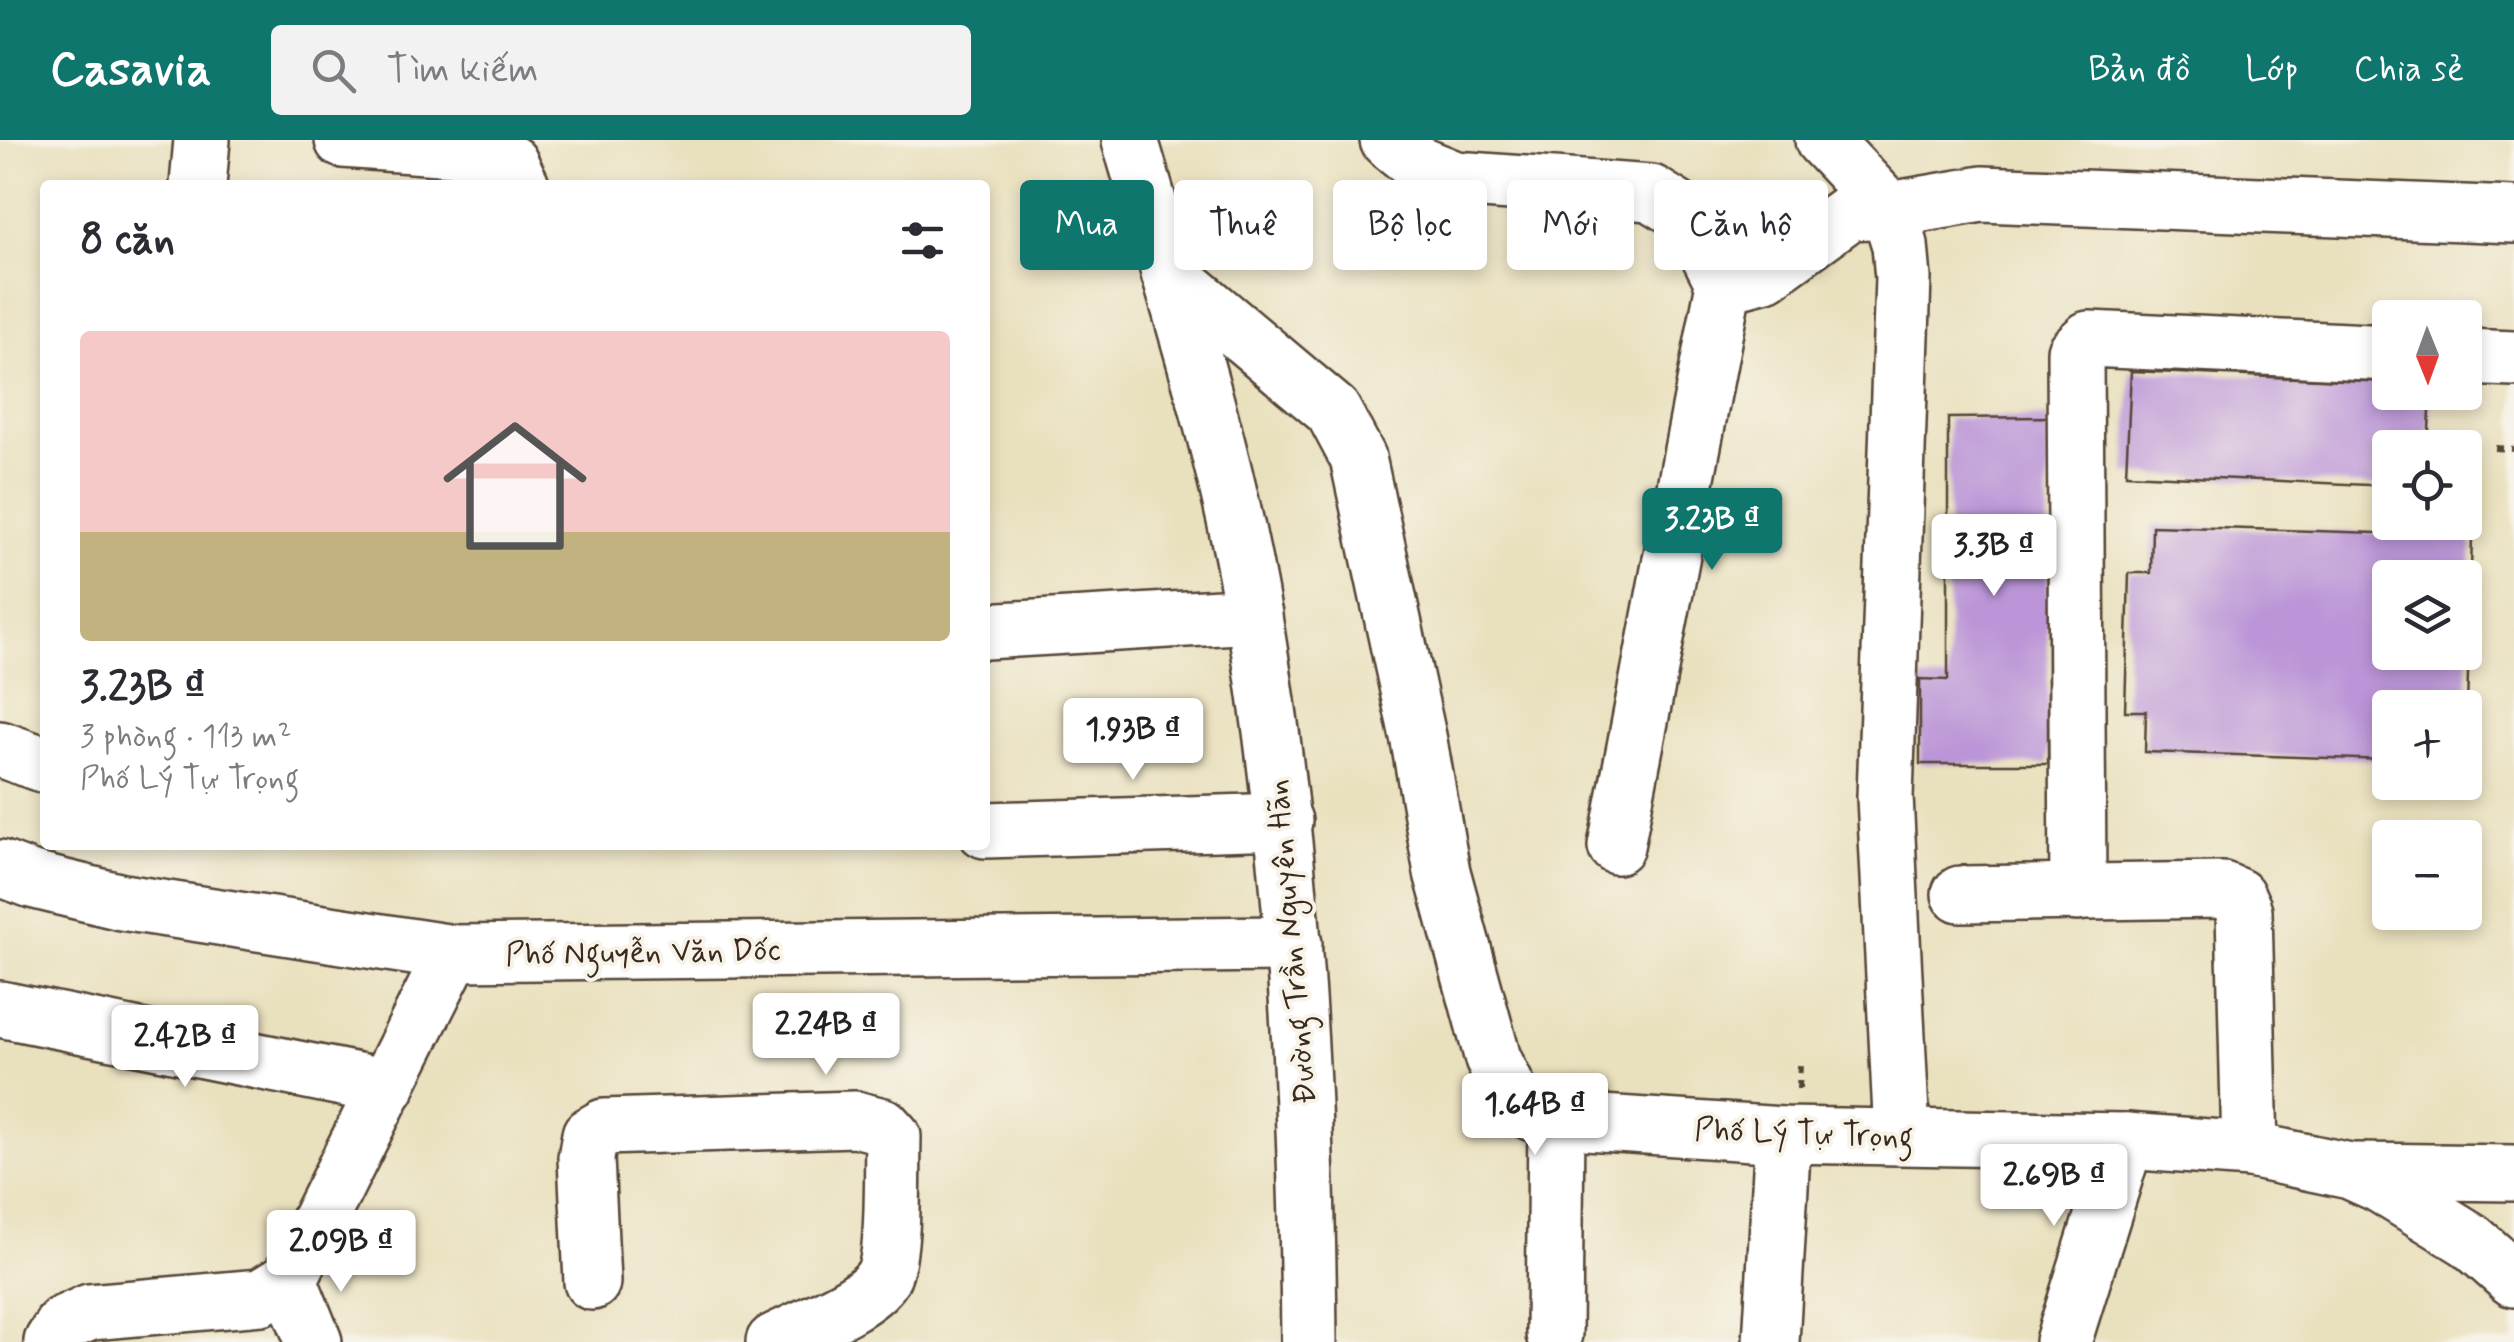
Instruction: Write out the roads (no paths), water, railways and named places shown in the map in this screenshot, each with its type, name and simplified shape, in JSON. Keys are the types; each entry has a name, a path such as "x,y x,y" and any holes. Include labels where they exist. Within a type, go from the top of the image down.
{"street":[{"path":"198,180 202,140"},
{"path":"343,140 481,150 510,163 518,180"},
{"name":"Đường Trần Nguyên Hãn","path":"1130,140 1206,400 1254,615 1284,821 1294,944 1308,1190 1308,1342"},
{"path":"1388,140 1418,164 1455,179 1651,193 1690,218 1724,284 1616,846"},
{"path":"1824,140 1889,210 1900,245 1903,278 1885,797 1902,1136"},
{"path":"1724,284 1766,273 1850,212 1889,210 1982,194 2514,215"},
{"name":"Phố Lý Tự Trọng","path":"1169,273 1333,412 1358,458 1419,741 1442,872 1493,1059 1514,1102 1532,1113 1556,1120 1783,1135 2126,1141 2250,1150 2350,1171 2381,1185 2470,1240 2514,1279"},
{"path":"2078,893 2075,352 2088,339 2372,352"},
{"path":"2482,358 2514,359"},
{"path":"990,632 1254,615"},
{"path":"0,748 40,763"},
{"path":"990,830 1284,821"},
{"name":"Phố Nguyễn Văn Dốc","path":"0,868 122,902 453,952 1294,944"},
{"path":"1960,894 2223,890 2237,896 2244,911 2250,1150"},
{"path":"52,1342 63,1324 90,1312 261,1297 288,1280 453,952"},
{"path":"0,1009 387,1087"},
{"path":"592,1282 586,1158 590,1135 604,1127 855,1120 883,1126 893,1137 884,1275 870,1292 774,1342"},
{"path":"1554,1334 1556,1120"},
{"path":"1771,1342 1783,1135"},
{"path":"2063,1342 2126,1141"},
{"path":"2350,1171 2514,1173"},
{"path":"288,1280 314,1342"}]}
